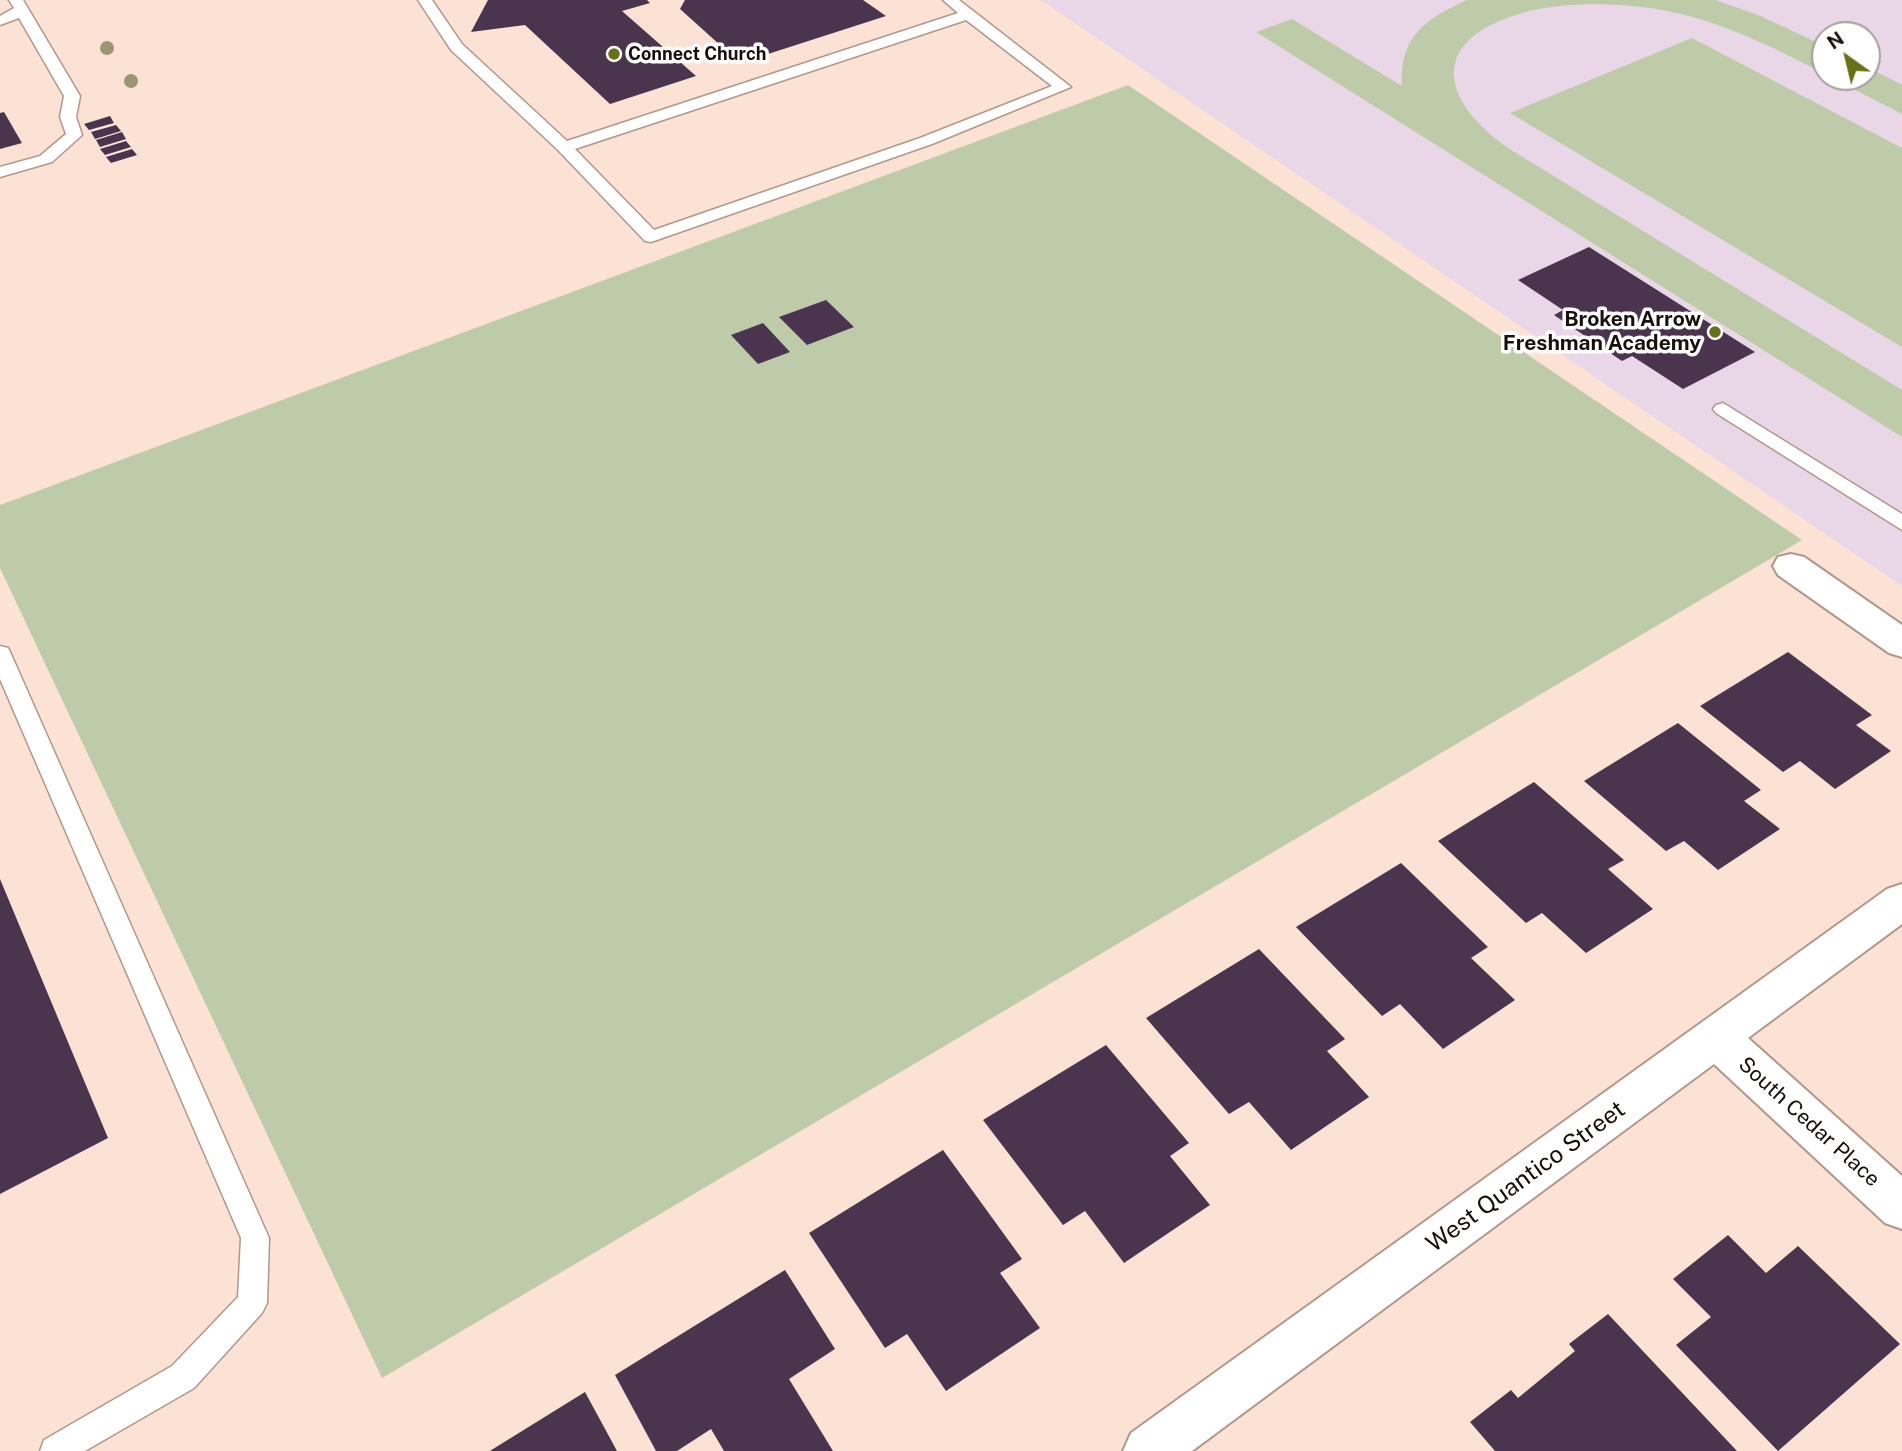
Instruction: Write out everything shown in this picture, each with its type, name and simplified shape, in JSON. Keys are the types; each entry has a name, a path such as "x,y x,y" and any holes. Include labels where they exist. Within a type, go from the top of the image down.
{"street":[{"path":"1791,566 1902,644"},
{"name":"West Quantico Street","path":"1149,1451 1902,901"},
{"name":"South Cedar Place","path":"1717,1038 1902,1207"}],"lane":[{"path":"425,0 456,47 564,147 651,237 926,141 1063,87 950,0"},
{"path":"0,21 12,17 19,4"},
{"path":"0,172 46,159 74,135 68,117 72,96 19,4"},
{"path":"564,147 969,14"},
{"path":"1723,409 1902,523"},
{"path":"0,654 255,1238 252,1303 183,1377 55,1451"}],"shaded area":[{"name":"Broken Arrow Freshman Academy","path":"1041,0 1902,0 1902,586"}],"green space":[{"path":"1467,0 1715,0 1758,15 1811,40 1811,67 1759,41 1690,16 1599,4 1544,8 1498,22 1475,35 1460,51 1454,69 1456,88 1466,108 1483,128 1508,148 1902,390 1902,437 1256,32 1292,19 1402,86 1402,69 1410,42 1427,23"},
{"path":"1692,38 1902,148 1902,347 1510,113"},
{"path":"1881,74 1902,85 1902,114 1857,91 1881,91"},
{"path":"1128,85 1802,540 382,1378 0,568 0,505"}],"building":[{"name":"Connect Church","path":"488,0 647,0 650,3 622,11 696,76 610,104 525,25 471,32"},
{"name":"Connect Church","path":"685,0 863,0 886,16 740,63 680,9"},
{"path":"4,112 22,143 0,149 0,113"},
{"path":"110,116 114,123 89,130 84,124"},
{"path":"116,125 121,131 95,139 91,132"},
{"path":"122,132 126,139 100,147 96,140"},
{"path":"126,141 131,147 105,155 100,149"},
{"path":"132,149 137,155 111,163 106,157"},
{"path":"1589,247 1755,352 1683,389 1632,356 1622,361 1554,315 1563,310 1518,280"},
{"path":"826,300 854,327 807,345 779,317"},
{"path":"763,323 790,352 758,364 731,335"},
{"path":"1788,652 1872,715 1856,725 1891,751 1835,789 1800,761 1783,772 1700,706"},
{"path":"1678,723 1761,790 1744,801 1780,829 1718,870 1684,841 1666,851 1584,781"},
{"path":"1534,782 1624,860 1608,869 1653,909 1586,953 1542,913 1526,923 1438,841"},
{"path":"1401,863 1488,947 1471,958 1515,1000 1443,1049 1400,1004 1382,1016 1296,927"},
{"path":"0,879 108,1138 0,1194"},
{"path":"1259,949 1345,1039 1327,1051 1369,1097 1291,1150 1249,1102 1229,1114 1146,1018"},
{"path":"1106,1045 1189,1143 1170,1156 1210,1205 1124,1263 1085,1211 1063,1225 983,1120"},
{"path":"943,1150 1022,1259 1000,1273 1040,1328 946,1391 907,1334 885,1348 809,1233"},
{"path":"1728,1235 1766,1273 1798,1246 1900,1344 1778,1451 1676,1345 1711,1317 1673,1279"},
{"path":"785,1270 835,1349 789,1379 833,1451 724,1451 711,1429 677,1451 656,1451 615,1375"},
{"path":"1608,1314 1737,1451 1495,1451 1470,1422 1511,1390 1518,1398 1575,1351 1569,1344"},
{"path":"585,1392 617,1451 490,1451 493,1449"}],"place":[{"name":"Connect Church","path":"614,54"},
{"name":"Broken Arrow Freshman Academy","path":"1715,332"}]}
